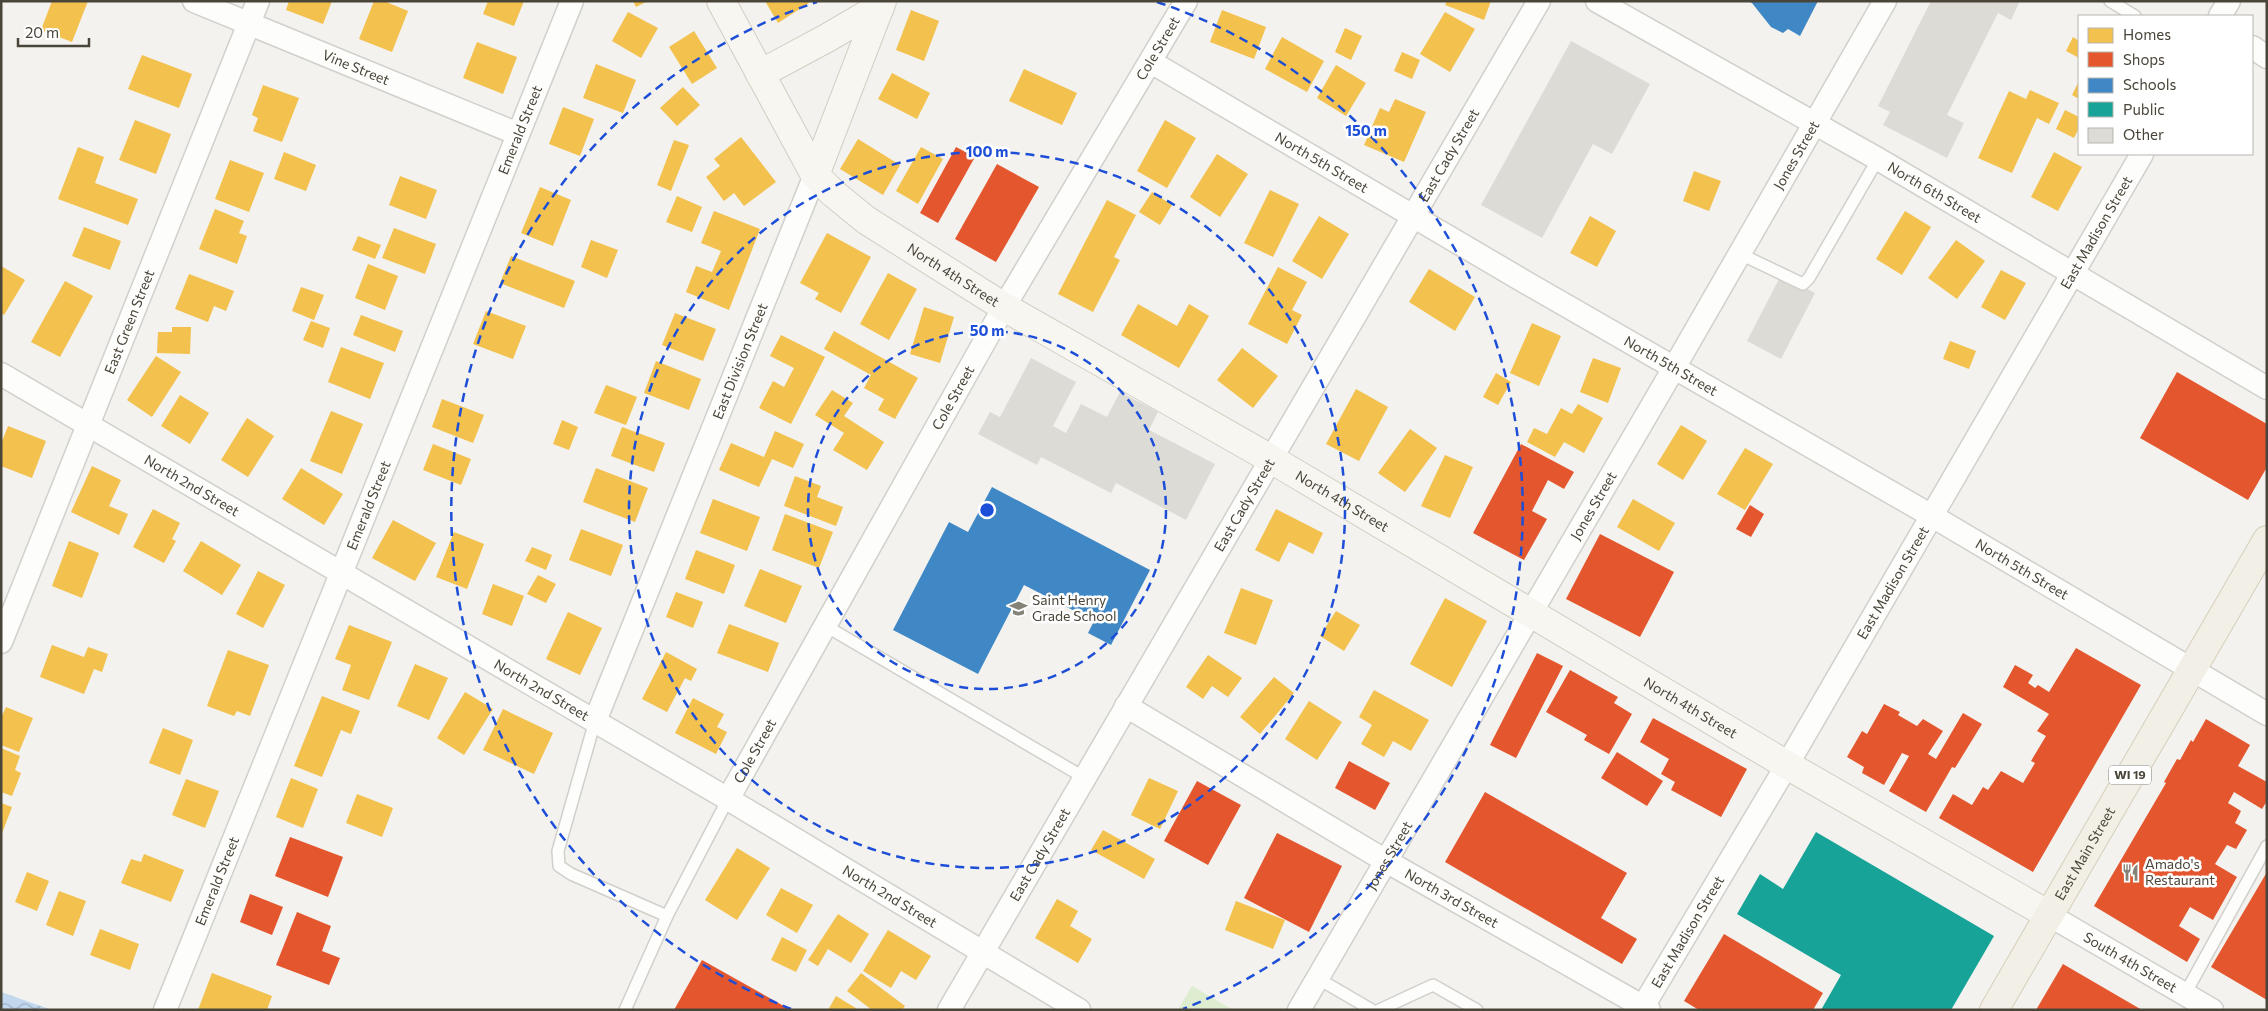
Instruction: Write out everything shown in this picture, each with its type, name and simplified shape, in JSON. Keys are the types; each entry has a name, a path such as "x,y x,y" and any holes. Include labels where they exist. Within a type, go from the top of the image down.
{"main road":[{"name":"East Main Street","path":"1994,1010 2267,540"}],"street":[{"name":"Vine Street","path":"194,1 518,134"},
{"name":"East Green Street","path":"1,642 258,1"},
{"name":"Emerald Street","path":"166,1010 572,1"},
{"name":"North 4th Street","path":"721,1 815,175 833,194 866,220 1004,306 1271,459 1787,764 2049,915"},
{"name":"Cole Street","path":"728,799 1004,306 1186,1"},
{"name":"East Cady Street","path":"949,1010 1412,215 1539,1"},
{"name":"North 6th Street","path":"1597,1 1878,159 2267,388"},
{"name":"Jones Street","path":"1299,1010 1674,368 1738,253 1884,1"},
{"path":"2221,15 2229,1"},
{"path":"760,74 827,38 881,4"},
{"name":"East Division Street","path":"595,721 815,175 881,4"},
{"path":"2253,48 2267,57"},
{"name":"North 5th Street","path":"1151,62 1674,368 1932,516 2191,671 2267,714"},
{"name":"East Madison Street","path":"1644,1008 2141,155"},
{"name":"North 2nd Street","path":"1,374 728,799 981,953 1079,1010"},
{"name":"North 3rd Street","path":"1126,706 1386,861 1644,1008"},
{"name":"South 4th Street","path":"2049,915 2212,1010"}],"lane":[{"path":"2110,1 2133,15"},
{"path":"1738,253 1803,284 1809,278 1878,159"},
{"path":"824,625 1085,778"},
{"path":"595,721 558,851 559,866 571,874 667,916"},
{"path":"625,1010 667,916 728,799"},
{"path":"2185,994 2267,846"},
{"path":"1317,978 1372,1010"},
{"path":"1379,1010 1433,985 1477,1010"}],"green space":[{"path":"1192,986 1233,1010 1178,1010"}],"water":[{"path":"1,992 52,1010 1,1010"}],"building: Homes":[{"path":"52,1 88,1 72,42 41,30"},
{"path":"289,1 332,1 323,24 286,10"},
{"path":"374,1 384,1 408,11 392,52 359,39"},
{"path":"488,1 524,1 514,26 483,14"},
{"path":"633,1 648,1 636,7"},
{"path":"765,1 808,1 809,3 778,23"},
{"path":"1447,1 1491,1 1484,20 1445,5"},
{"path":"911,10 939,21 924,61 896,50"},
{"path":"1222,10 1266,27 1254,59 1210,42"},
{"path":"628,12 658,28 641,58 612,41"},
{"path":"1445,12 1475,29 1450,72 1420,54"},
{"path":"1345,28 1362,36 1351,60 1335,52"},
{"path":"694,31 717,68 692,84 669,47"},
{"path":"1282,37 1324,61 1307,92 1265,69"},
{"path":"2073,37 2078,40 2078,57 2066,51"},
{"path":"477,42 517,57 503,94 463,78"},
{"path":"1402,52 1420,60 1412,79 1394,71"},
{"path":"142,55 192,74 179,108 128,89"},
{"path":"596,64 636,80 623,113 583,98"},
{"path":"1336,65 1366,83 1346,116 1317,98"},
{"path":"1024,69 1077,93 1062,125 1009,101"},
{"path":"892,73 930,93 917,119 878,99"},
{"path":"2078,83 2078,98 2072,95"},
{"path":"263,85 299,98 282,142 253,131 258,118 252,115"},
{"path":"683,87 700,105 677,126 660,108"},
{"path":"2030,90 2059,103 2049,124 2037,118 2012,173 1978,158 2009,91 2026,99"},
{"path":"1395,99 1426,112 1404,162 1364,145 1380,108 1389,112"},
{"path":"563,107 594,119 580,156 549,144"},
{"path":"2065,110 2078,116 2078,130 2074,138 2056,129"},
{"path":"135,120 171,134 156,174 119,160"},
{"path":"1165,120 1196,138 1167,188 1137,171"},
{"path":"741,137 776,182 744,206 734,193 724,201 706,177 720,166 714,159"},
{"path":"858,139 900,165 883,195 840,169"},
{"path":"674,140 689,145 671,191 657,185"},
{"path":"78,147 104,157 95,183 138,199 128,225 58,199"},
{"path":"921,147 943,159 918,204 896,191"},
{"path":"284,152 316,165 306,191 274,179"},
{"path":"2054,152 2082,167 2058,211 2031,197"},
{"path":"1217,154 1248,174 1220,217 1190,197"},
{"path":"230,160 264,173 249,212 215,199"},
{"path":"1694,171 1721,181 1709,211 1683,201"},
{"path":"400,176 437,190 426,219 389,205"},
{"path":"540,187 571,200 553,246 521,233"},
{"path":"1270,190 1299,204 1273,257 1244,243"},
{"path":"1152,192 1172,205 1160,225 1139,212"},
{"path":"677,196 702,207 692,232 666,222"},
{"path":"1107,200 1136,215 1114,257 1120,260 1093,312 1058,294"},
{"path":"215,209 244,221 239,233 247,236 237,264 199,249"},
{"path":"714,211 760,229 729,310 686,292 696,266 712,272 721,251 701,243"},
{"path":"1905,211 1931,227 1902,275 1876,259"},
{"path":"1319,216 1349,234 1322,279 1292,261"},
{"path":"1590,216 1616,231 1597,267 1570,253"},
{"path":"84,227 121,241 110,270 72,256"},
{"path":"394,228 436,244 425,274 382,258"},
{"path":"827,233 871,257 841,313 815,299 819,293 800,283"},
{"path":"358,236 381,245 375,259 352,250"},
{"path":"591,240 618,250 607,278 581,267"},
{"path":"1956,240 1985,261 1957,299 1928,278"},
{"path":"511,256 575,281 564,308 500,283"},
{"path":"368,264 398,276 385,310 355,298"},
{"path":"1,266 25,280 4,315 1,313"},
{"path":"1278,267 1307,282 1292,310 1302,315 1287,344 1248,324"},
{"path":"1429,269 1475,297 1455,331 1409,302"},
{"path":"2001,270 2026,283 2005,320 1981,307"},
{"path":"888,273 917,289 889,340 860,324"},
{"path":"189,274 234,291 226,311 214,306 208,322 175,309"},
{"path":"65,281 93,296 60,357 31,342"},
{"path":"301,287 324,295 314,320 292,311"},
{"path":"1138,304 1177,326 1189,304 1209,316 1179,368 1121,335"},
{"path":"924,307 954,317 940,363 910,354"},
{"path":"486,311 526,326 513,359 473,344"},
{"path":"675,313 716,329 703,361 662,345"},
{"path":"361,315 403,331 395,352 353,335"},
{"path":"311,321 330,328 323,348 303,340"},
{"path":"1532,323 1561,336 1539,386 1510,373"},
{"path":"172,327 191,327 190,354 157,353 158,332 172,332"},
{"path":"834,331 918,378 895,419 878,410 884,399 864,388 871,375 824,349"},
{"path":"781,335 825,357 791,424 759,408 773,381 784,387 794,368 770,356"},
{"path":"1950,341 1976,351 1969,369 1943,359"},
{"path":"341,347 384,363 370,399 328,382"},
{"path":"1242,348 1278,376 1253,408 1217,380"},
{"path":"156,356 181,372 152,417 127,400"},
{"path":"1593,358 1621,368 1608,403 1580,392"},
{"path":"656,361 701,379 689,410 644,393"},
{"path":"1496,373 1511,382 1498,405 1483,397"},
{"path":"606,385 637,397 626,425 594,413"},
{"path":"1356,389 1388,407 1359,461 1326,444"},
{"path":"832,390 853,403 844,416 884,442 867,470 833,450 844,433 815,415"},
{"path":"180,395 209,413 190,444 161,426"},
{"path":"442,399 484,415 473,443 432,427"},
{"path":"1578,404 1603,418 1584,453 1564,442 1555,457 1527,442 1534,428 1547,434 1561,408 1572,414"},
{"path":"331,411 363,424 342,474 310,461"},
{"path":"247,418 274,436 248,477 221,460"},
{"path":"562,420 578,427 569,450 553,444"},
{"path":"1681,425 1707,441 1683,480 1657,464"},
{"path":"8,426 46,441 32,478 1,466 1,444"},
{"path":"622,427 665,443 654,472 611,456"},
{"path":"1410,429 1437,448 1405,492 1378,473"},
{"path":"775,431 804,444 793,468 772,459 759,487 719,470 731,443 764,457"},
{"path":"433,444 471,459 461,485 423,470"},
{"path":"1745,448 1773,464 1745,510 1717,494"},
{"path":"1445,455 1473,467 1450,518 1421,506"},
{"path":"92,466 121,480 109,506 128,514 119,535 71,512"},
{"path":"301,468 343,494 324,525 282,499"},
{"path":"596,468 648,488 635,522 583,502"},
{"path":"795,476 821,486 817,497 843,507 836,526 784,506"},
{"path":"713,499 760,517 747,551 700,533"},
{"path":"1633,499 1675,523 1659,551 1617,527"},
{"path":"153,509 180,523 172,539 176,541 164,563 133,547"},
{"path":"1276,509 1323,533 1313,554 1289,542 1279,562 1255,550"},
{"path":"785,514 833,532 819,568 772,550"},
{"path":"393,520 436,543 415,581 372,558"},
{"path":"581,529 623,545 611,576 569,560"},
{"path":"454,532 484,544 467,589 436,577"},
{"path":"69,541 99,553 82,598 52,586"},
{"path":"201,541 241,565 222,595 183,571"},
{"path":"532,547 552,555 546,570 525,561"},
{"path":"696,550 735,565 724,594 685,579"},
{"path":"760,569 802,586 786,623 744,606"},
{"path":"258,571 285,585 263,628 236,614"},
{"path":"538,575 556,584 546,603 527,594"},
{"path":"493,584 524,596 512,626 482,614"},
{"path":"1241,588 1273,600 1256,645 1224,633"},
{"path":"676,592 703,602 693,628 666,617"},
{"path":"1445,598 1487,621 1452,687 1410,664"},
{"path":"1336,611 1360,625 1344,651 1320,636"},
{"path":"568,612 602,628 580,675 546,659"},
{"path":"729,624 779,643 768,672 717,653"},
{"path":"349,625 392,642 369,700 342,690 351,665 335,659"},
{"path":"52,645 84,657 88,647 108,654 102,672 94,669 84,694 40,677"},
{"path":"228,650 269,665 250,716 237,711 234,716 207,706"},
{"path":"666,652 697,669 691,681 685,678 667,712 642,699"},
{"path":"1208,655 1242,678 1228,697 1212,686 1203,699 1186,687"},
{"path":"415,664 448,678 429,720 397,706"},
{"path":"1274,677 1294,693 1260,734 1240,717"},
{"path":"1374,690 1429,720 1411,751 1393,741 1384,757 1361,744 1372,725 1359,717"},
{"path":"465,692 493,709 464,755 437,738"},
{"path":"322,696 360,711 351,734 341,730 322,777 294,766"},
{"path":"693,698 724,714 717,727 727,732 716,754 675,733"},
{"path":"1309,701 1342,722 1317,760 1285,739"},
{"path":"6,707 33,718 19,752 1,745 1,718"},
{"path":"503,709 553,733 534,774 483,750"},
{"path":"163,728 193,740 180,775 149,763"},
{"path":"1,748 20,756 15,770 21,773 12,796 1,792"},
{"path":"291,778 318,789 303,828 276,817"},
{"path":"1149,778 1178,791 1160,829 1131,815"},
{"path":"186,779 219,791 205,828 172,815"},
{"path":"357,794 393,808 382,837 346,823"},
{"path":"1,803 12,807 1,836"},
{"path":"1103,830 1155,859 1144,879 1091,850"},
{"path":"737,848 770,868 737,920 705,900"},
{"path":"144,854 184,870 171,902 121,883 131,859 141,862"},
{"path":"27,872 49,881 37,911 15,902"},
{"path":"781,888 813,905 797,933 766,915"},
{"path":"59,891 86,901 73,936 46,925"},
{"path":"1057,899 1078,911 1070,926 1092,939 1078,963 1035,938"},
{"path":"1236,901 1285,920 1273,949 1225,930"},
{"path":"838,914 869,934 851,963 828,949 818,966 808,960"},
{"path":"100,929 139,944 130,970 90,955"},
{"path":"888,930 931,956 916,980 901,971 891,988 863,971"},
{"path":"782,937 807,950 796,972 771,960"},
{"path":"212,973 272,996 267,1010 198,1010"},
{"path":"861,973 905,1006 902,1010 872,1010 847,991"},
{"path":"836,996 859,1010 828,1010"}],"building: Shops":[{"path":"956,147 975,157 938,223 920,213"},
{"path":"997,164 1039,187 996,262 955,239"},
{"path":"2177,372 2267,424 2267,467 2248,500 2140,438"},
{"path":"1521,444 1574,472 1564,489 1548,480 1532,511 1547,519 1524,560 1473,533"},
{"path":"1750,505 1764,514 1751,537 1736,529"},
{"path":"1600,534 1674,572 1640,637 1566,599"},
{"path":"2076,648 2141,685 2033,872 1939,818 1953,794 1972,805 1983,787 1988,790 2001,771 2023,783 2035,763 2031,761 2046,736 2037,731 2049,714 2003,687 2015,665 2033,675 2028,683 2035,688 2038,685 2049,692"},
{"path":"1537,653 1563,666 1516,758 1490,745"},
{"path":"1570,670 1618,697 1614,703 1632,714 1609,754 1584,740 1587,735 1546,712"},
{"path":"1884,704 1900,712 1898,715 1917,726 1923,719 1943,731 1928,754 1936,759 1963,713 1982,724 1955,768 1952,767 1926,812 1889,791 1909,756 1902,753 1884,785 1862,773 1864,767 1847,757 1862,731 1867,734"},
{"path":"1653,718 1747,769 1721,817 1671,790 1675,782 1661,774 1669,759 1640,742"},
{"path":"2206,719 2250,745 2238,766 2267,782 2267,801 2262,809 2234,792 2228,803 2241,811 2235,823 2247,830 2236,849 2227,845 2215,864 2237,877 2213,920 2190,907 2179,926 2200,939 2187,962 2094,906 2166,783 2164,782 2177,759 2180,760"},
{"path":"1617,752 1663,781 1647,806 1601,778"},
{"path":"1349,761 1390,783 1375,810 1335,788"},
{"path":"1197,781 1241,805 1208,865 1164,841"},
{"path":"1485,792 1627,873 1601,918 1637,939 1622,964 1445,862"},
{"path":"1277,833 1342,866 1309,932 1244,898"},
{"path":"290,837 343,857 328,897 275,876"},
{"path":"2267,872 2267,1000 2211,967"},
{"path":"250,894 283,907 272,935 240,922"},
{"path":"297,912 331,926 322,951 340,958 329,985 276,965"},
{"path":"1724,934 1823,993 1813,1010 1699,1010 1684,1001"},
{"path":"702,960 791,1010 674,1010"},
{"path":"2063,964 2142,1010 2036,1010"}],"building: Schools":[{"path":"1748,1 1818,1 1800,36 1788,29 1783,33 1771,27 1752,3"},
{"path":"992,487 1150,570 1111,645 1088,633 1094,621 1024,585 978,674 893,630 949,522 968,532"}],"building: Public":[{"path":"1816,832 1994,936 1951,1010 1821,1010 1841,975 1737,914 1760,874 1783,889"}],"building: Other":[{"path":"1931,1 2020,1 2011,20 1998,13 1947,115 1964,123 1947,158 1883,125 1890,112 1878,106"},
{"path":"1571,41 1650,84 1612,154 1593,144 1542,238 1481,205"},
{"path":"1781,275 1815,293 1781,359 1747,341"},
{"path":"1031,358 1076,382 1053,426 1066,433 1081,404 1107,417 1120,392 1158,412 1149,430 1215,464 1186,520 1116,483 1111,493 1041,457 1037,465 978,434 990,412 1000,417"}],"place":[{"name":"Saint Henry Grade School","path":"1018,608"},
{"name":"Amado's Restaurant","path":"2131,872"}]}
